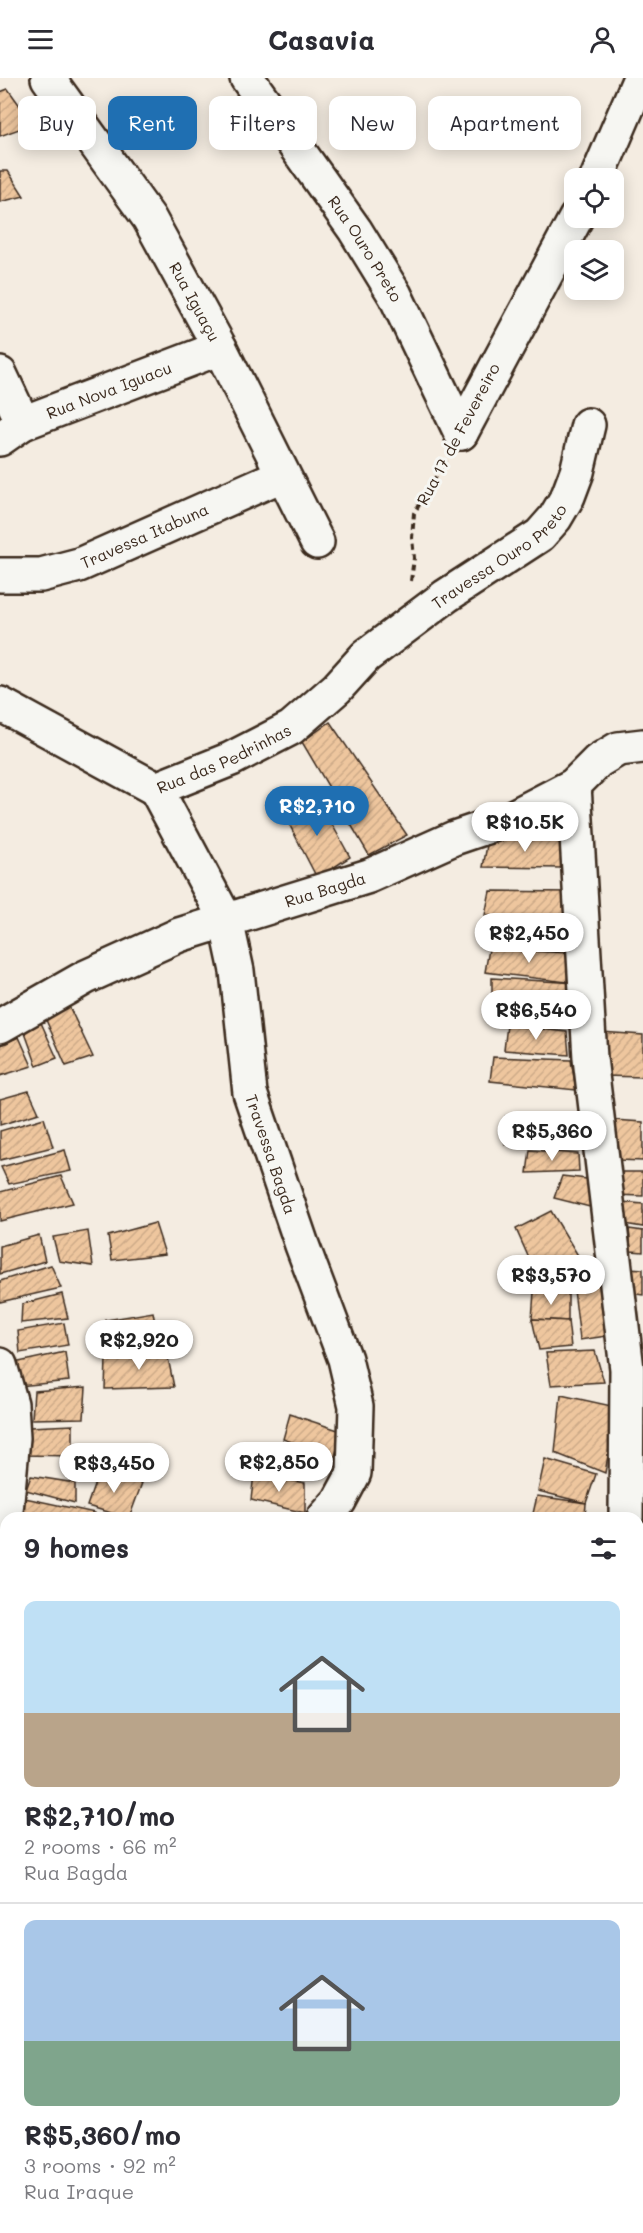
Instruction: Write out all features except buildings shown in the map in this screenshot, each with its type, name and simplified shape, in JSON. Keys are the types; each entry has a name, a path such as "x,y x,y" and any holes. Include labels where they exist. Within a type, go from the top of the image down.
{"street":[{"name":"Rua Iguaçu","path":"48,78 149,218 220,348 317,542"},
{"name":"Rua Ouro Preto","path":"247,78 355,230 395,295 461,433"},
{"path":"601,168 640,78"},
{"name":"Rua 17 de Fevereiro","path":"461,433 493,369 571,228"},
{"name":"Rua Nova Iguacu","path":"11,431 220,348"},
{"path":"0,374 11,431"},
{"name":"Travessa Ouro Preto","path":"366,656 454,590 540,535 555,518 568,496 578,472 588,425"},
{"name":"Travessa Itabuna","path":"0,575 41,576 79,565 282,475"},
{"name":"Rua das Pedrinhas","path":"0,704 156,789 231,759 291,728 337,688 366,656"},
{"name":"Rua Bagda","path":"0,1026 86,977 179,935 369,876 444,842 507,820 574,785 598,761 618,749 643,746"},
{"path":"574,785 590,1058 627,1369 626,1512"},
{"name":"Travessa Bagda","path":"156,789 226,920 237,970 250,1093 302,1245 345,1359 356,1406 354,1473 339,1501 329,1512"},
{"path":"0,1365 10,1404 13,1438 6,1512"}],"path":[{"name":"Rua 17 de Fevereiro","path":"410,584 414,558 412,538 414,513 461,433"}]}
